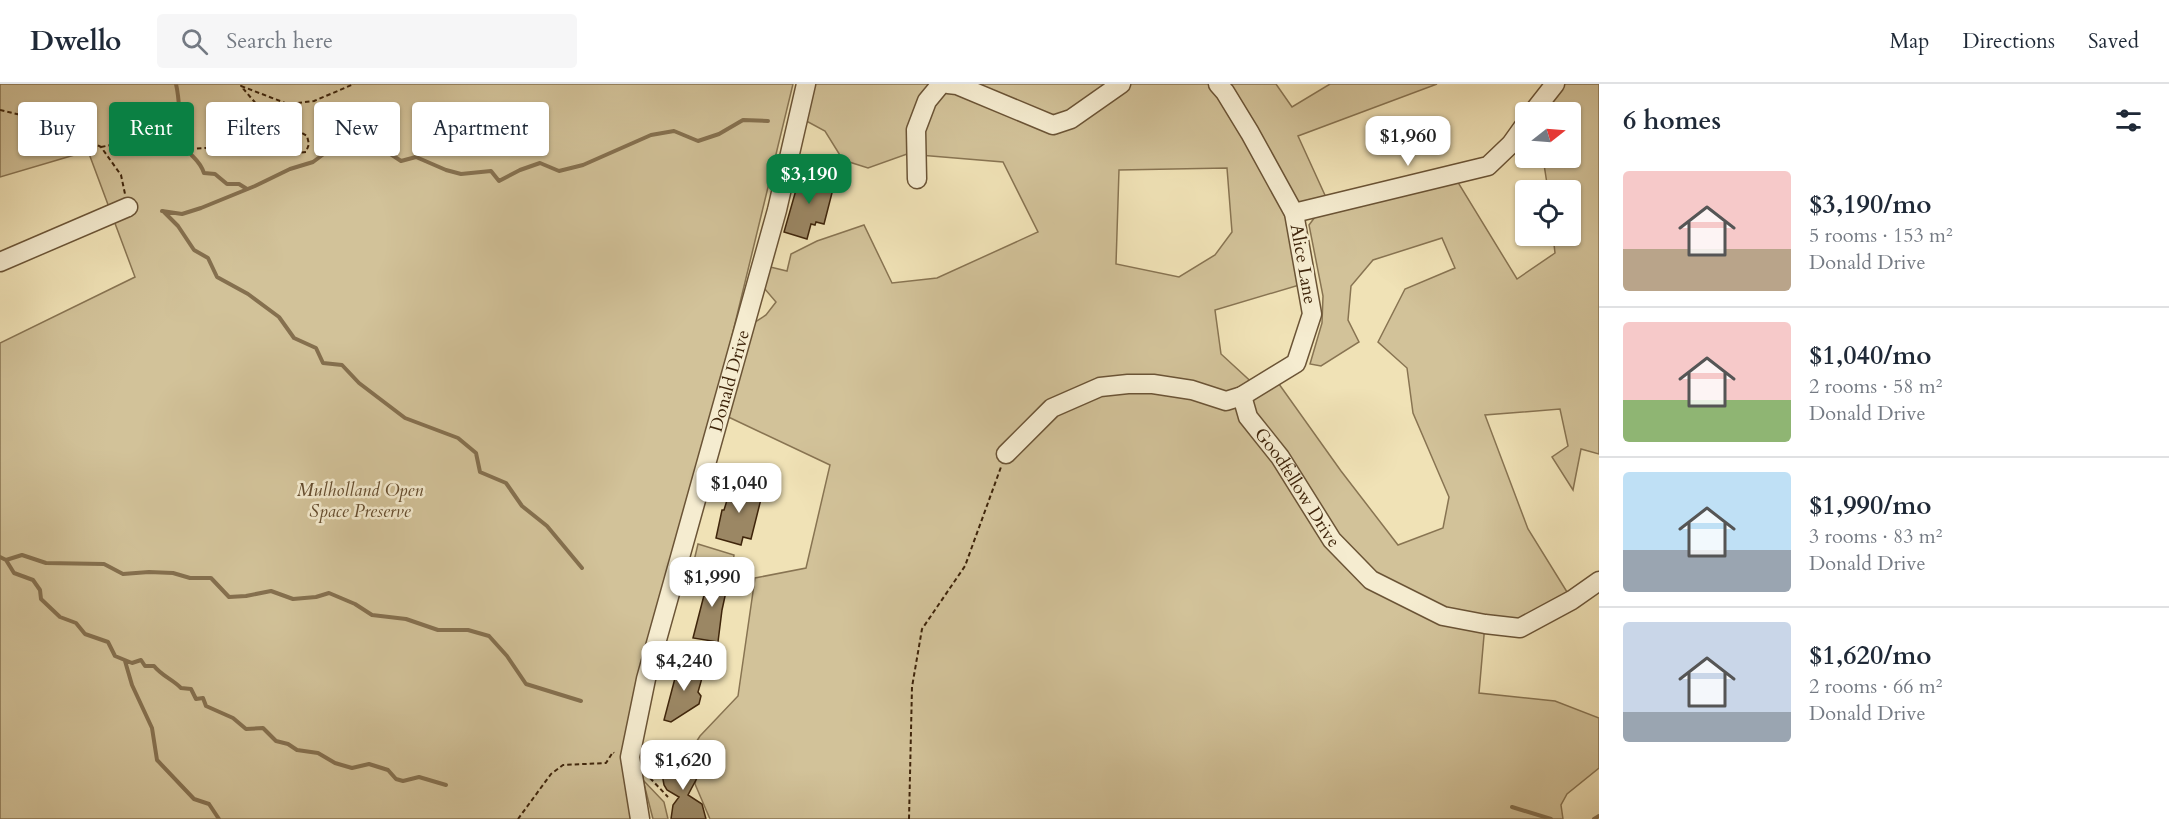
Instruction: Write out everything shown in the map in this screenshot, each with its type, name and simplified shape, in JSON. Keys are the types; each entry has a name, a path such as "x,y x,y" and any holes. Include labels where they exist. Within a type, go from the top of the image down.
{"street":[{"name":"Donald Drive","path":"640,819 630,757 646,679 777,210 806,84"},
{"path":"917,178 916,129 927,101 941,84"},
{"path":"948,84 957,85 1053,125 1071,119 1121,84"},
{"path":"1540,102 1555,84"},
{"name":"Alice Lane","path":"1225,87 1294,213 1312,314 1296,363 1242,396"},
{"path":"1294,213 1488,166 1515,138"},
{"path":"0,262 128,207"},
{"path":"1006,454 1052,408 1100,387 1153,384 1192,390 1226,401 1242,396"},
{"name":"Goodfellow Drive","path":"1242,396 1248,417 1280,457 1332,540 1371,580 1443,616 1520,628 1572,600 1599,581"}],"path":[{"path":"101,147 131,141 175,150 205,148 282,155 306,152 309,144 307,136 258,106 241,86 288,104 314,101 354,84"},
{"path":"0,110 59,124 101,147 121,175 128,207"},
{"path":"909,819 912,687 922,629 965,566 1006,454"},
{"path":"518,819 551,774 563,765 606,764 613,752 630,757"}],"green space":[{"name":"Mulholland Open Space Preserve","path":"0,84 793,84 630,757 640,819 0,819 0,343 135,277 90,156 97,156 97,102 18,102 18,156 71,156 0,177"},
{"path":"806,84 928,84 927,100 941,84 983,95 983,84 1276,84 1292,107 1330,84 1437,84 1298,136 1329,204 1294,213 1306,283 1215,310 1221,354 1257,387 1274,377 1341,471 1398,545 1443,528 1449,497 1413,413 1407,368 1378,342 1405,289 1455,268 1442,238 1373,260 1351,286 1348,320 1359,342 1321,366 1310,364 1322,323 1323,296 1309,225 1315,217 1456,179 1517,279 1555,253 1554,246 1581,246 1581,180 1546,180 1545,168 1581,168 1581,102 1541,102 1555,84 1599,84 1599,454 1581,449 1573,490 1552,457 1568,446 1560,409 1485,415 1528,529 1572,600 1520,628 1485,624 1479,693 1555,701 1599,718 1599,768 1567,794 1561,805 1563,819 710,819 695,784 694,770 684,761 700,736 738,696 755,578 806,568 830,465 720,413 744,329 766,315 776,302 758,281 762,265 787,271 791,254 817,241 864,225 892,283 937,278 1038,232 1003,162 907,154 868,168 843,160 825,131 799,117","holes":["1227,168 1232,232 1215,255 1179,277 1116,264 1119,170"]},
{"path":"698,544 734,555 732,572 693,565"},
{"path":"643,780 664,802 668,819 653,819"}],"building":[{"path":"802,169 814,172 812,176 831,184 833,189 824,224 816,222 815,225 811,224 807,239 784,232"},
{"path":"733,481 763,491 751,539 743,537 741,545 716,538 722,510 724,510"},
{"path":"710,572 725,573 729,578 718,642 693,638"},
{"path":"679,663 704,671 698,692 701,696 699,704 671,722 664,720"},
{"path":"679,760 694,768 697,778 688,795 702,804 706,819 671,819 673,805 679,797 667,790 662,774 668,764"}],"waterway":[{"path":"176,84 181,131 187,150 200,164 204,173 215,174 227,184 239,184 247,189"},
{"path":"162,211 182,214 201,208 290,169 313,162 329,150 346,154 386,151 401,161 416,157 461,174 491,171 499,181 540,163 559,171 583,165 651,135 674,131 698,141 719,134 743,120 768,121"},
{"path":"163,211 178,226 194,250 208,258 217,277 248,294 279,317 294,338 316,348 323,363 342,365 359,383 405,418 458,438 476,453 480,472 506,483 522,506 547,526 582,568"},
{"path":"0,557 6,560 22,555 46,563 104,564 123,574 173,573 190,578 211,578 229,597 271,591 293,599 316,597 329,593 355,604 372,615 406,619 438,630 468,630 489,636 507,656 526,684 581,701"},
{"path":"6,560 14,573 33,580 40,590 41,599 60,617 76,623 85,634 108,642 115,656 132,663 141,660 145,666 154,666 181,688 191,689 196,699 203,698 206,706 233,718 246,729 263,728 276,741 288,744 297,750 318,753 335,763 352,768 369,764 388,770 396,779 403,781 419,777 446,785"},
{"path":"125,661 132,685 152,728 157,760 194,799 209,804 219,819"},
{"path":"1512,807 1551,819"},
{"path":"1594,819 1599,816"}]}
